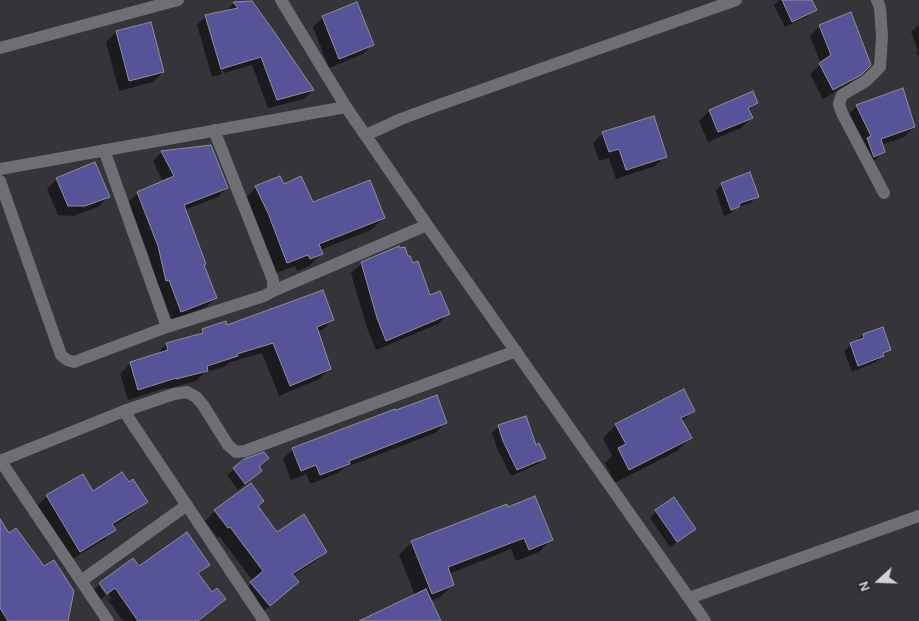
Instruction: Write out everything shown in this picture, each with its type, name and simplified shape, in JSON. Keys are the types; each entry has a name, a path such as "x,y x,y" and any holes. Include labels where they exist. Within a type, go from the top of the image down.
{"street":[{"path":"0,48 178,0"},
{"path":"281,0 346,107 705,621"},
{"path":"366,135 436,106 736,0"},
{"path":"877,0 880,8 882,36 880,67 866,81 842,95 839,104 884,193"},
{"path":"0,169 346,107"},
{"path":"214,130 273,280 273,291"},
{"path":"104,150 167,327"},
{"path":"0,181 61,355 67,360 74,362 167,327 264,296 427,225"},
{"path":"108,621 0,460 124,411 174,394 187,392 196,397 203,405 228,445 236,452 516,351"},
{"path":"124,411 264,621"},
{"path":"81,581 187,506"},
{"path":"689,598 919,516"}],"building":[{"path":"782,0 812,0 817,10 792,22"},
{"path":"252,1 314,90 277,100 261,57 221,69 205,15 238,8 233,2"},
{"path":"357,2 374,45 339,59 322,16"},
{"path":"851,12 871,65 861,75 833,90 819,63 831,55 819,25"},
{"path":"151,22 164,72 129,81 116,31"},
{"path":"903,88 915,127 881,139 885,152 874,157 867,138 871,136 856,105"},
{"path":"753,91 758,103 748,108 753,118 718,132 709,110"},
{"path":"654,116 667,157 626,170 619,149 609,152 602,132"},
{"path":"211,145 228,188 184,205 217,298 181,312 169,280 166,281 158,246 137,192 174,176 161,151"},
{"path":"95,162 110,197 85,206 68,206 56,178"},
{"path":"750,172 759,197 740,203 739,207 731,210 721,183"},
{"path":"280,176 284,184 301,176 313,202 370,180 385,218 319,244 323,254 310,259 308,255 287,263 268,213 255,186"},
{"path":"399,246 400,248 405,247 413,263 418,261 430,295 440,291 450,314 386,341 377,318 361,262"},
{"path":"323,290 334,320 317,327 331,369 290,386 273,343 207,366 208,371 176,378 138,390 130,362 168,350 166,343 203,333 202,329 226,321 227,325"},
{"path":"883,327 891,350 883,353 884,356 858,366 850,343 864,338 863,334"},
{"path":"684,389 695,411 681,418 692,438 629,470 618,448 626,444 615,424"},
{"path":"437,395 447,423 349,461 350,464 320,475 316,465 301,471 292,448"},
{"path":"526,416 536,445 539,443 546,458 517,470 503,441 498,425"},
{"path":"264,452 269,458 259,466 262,471 245,484 233,468 244,459"},
{"path":"122,472 129,482 133,479 148,502 112,524 116,530 80,552 46,495 83,474 93,491"},
{"path":"251,483 264,501 258,506 277,532 304,514 327,552 292,574 299,582 270,606 250,582 263,571 230,527 228,528 214,510"},
{"path":"535,496 553,540 529,550 524,538 448,567 454,585 432,594 411,541 507,504 508,507"},
{"path":"674,497 696,529 677,542 655,510"},
{"path":"0,519 9,533 16,528 44,566 54,560 74,591 68,621 8,621 0,608"},
{"path":"187,532 210,565 198,573 212,592 217,588 226,599 198,621 138,621 115,588 107,594 99,583 133,558 139,566"},
{"path":"426,589 441,621 359,621"}]}
